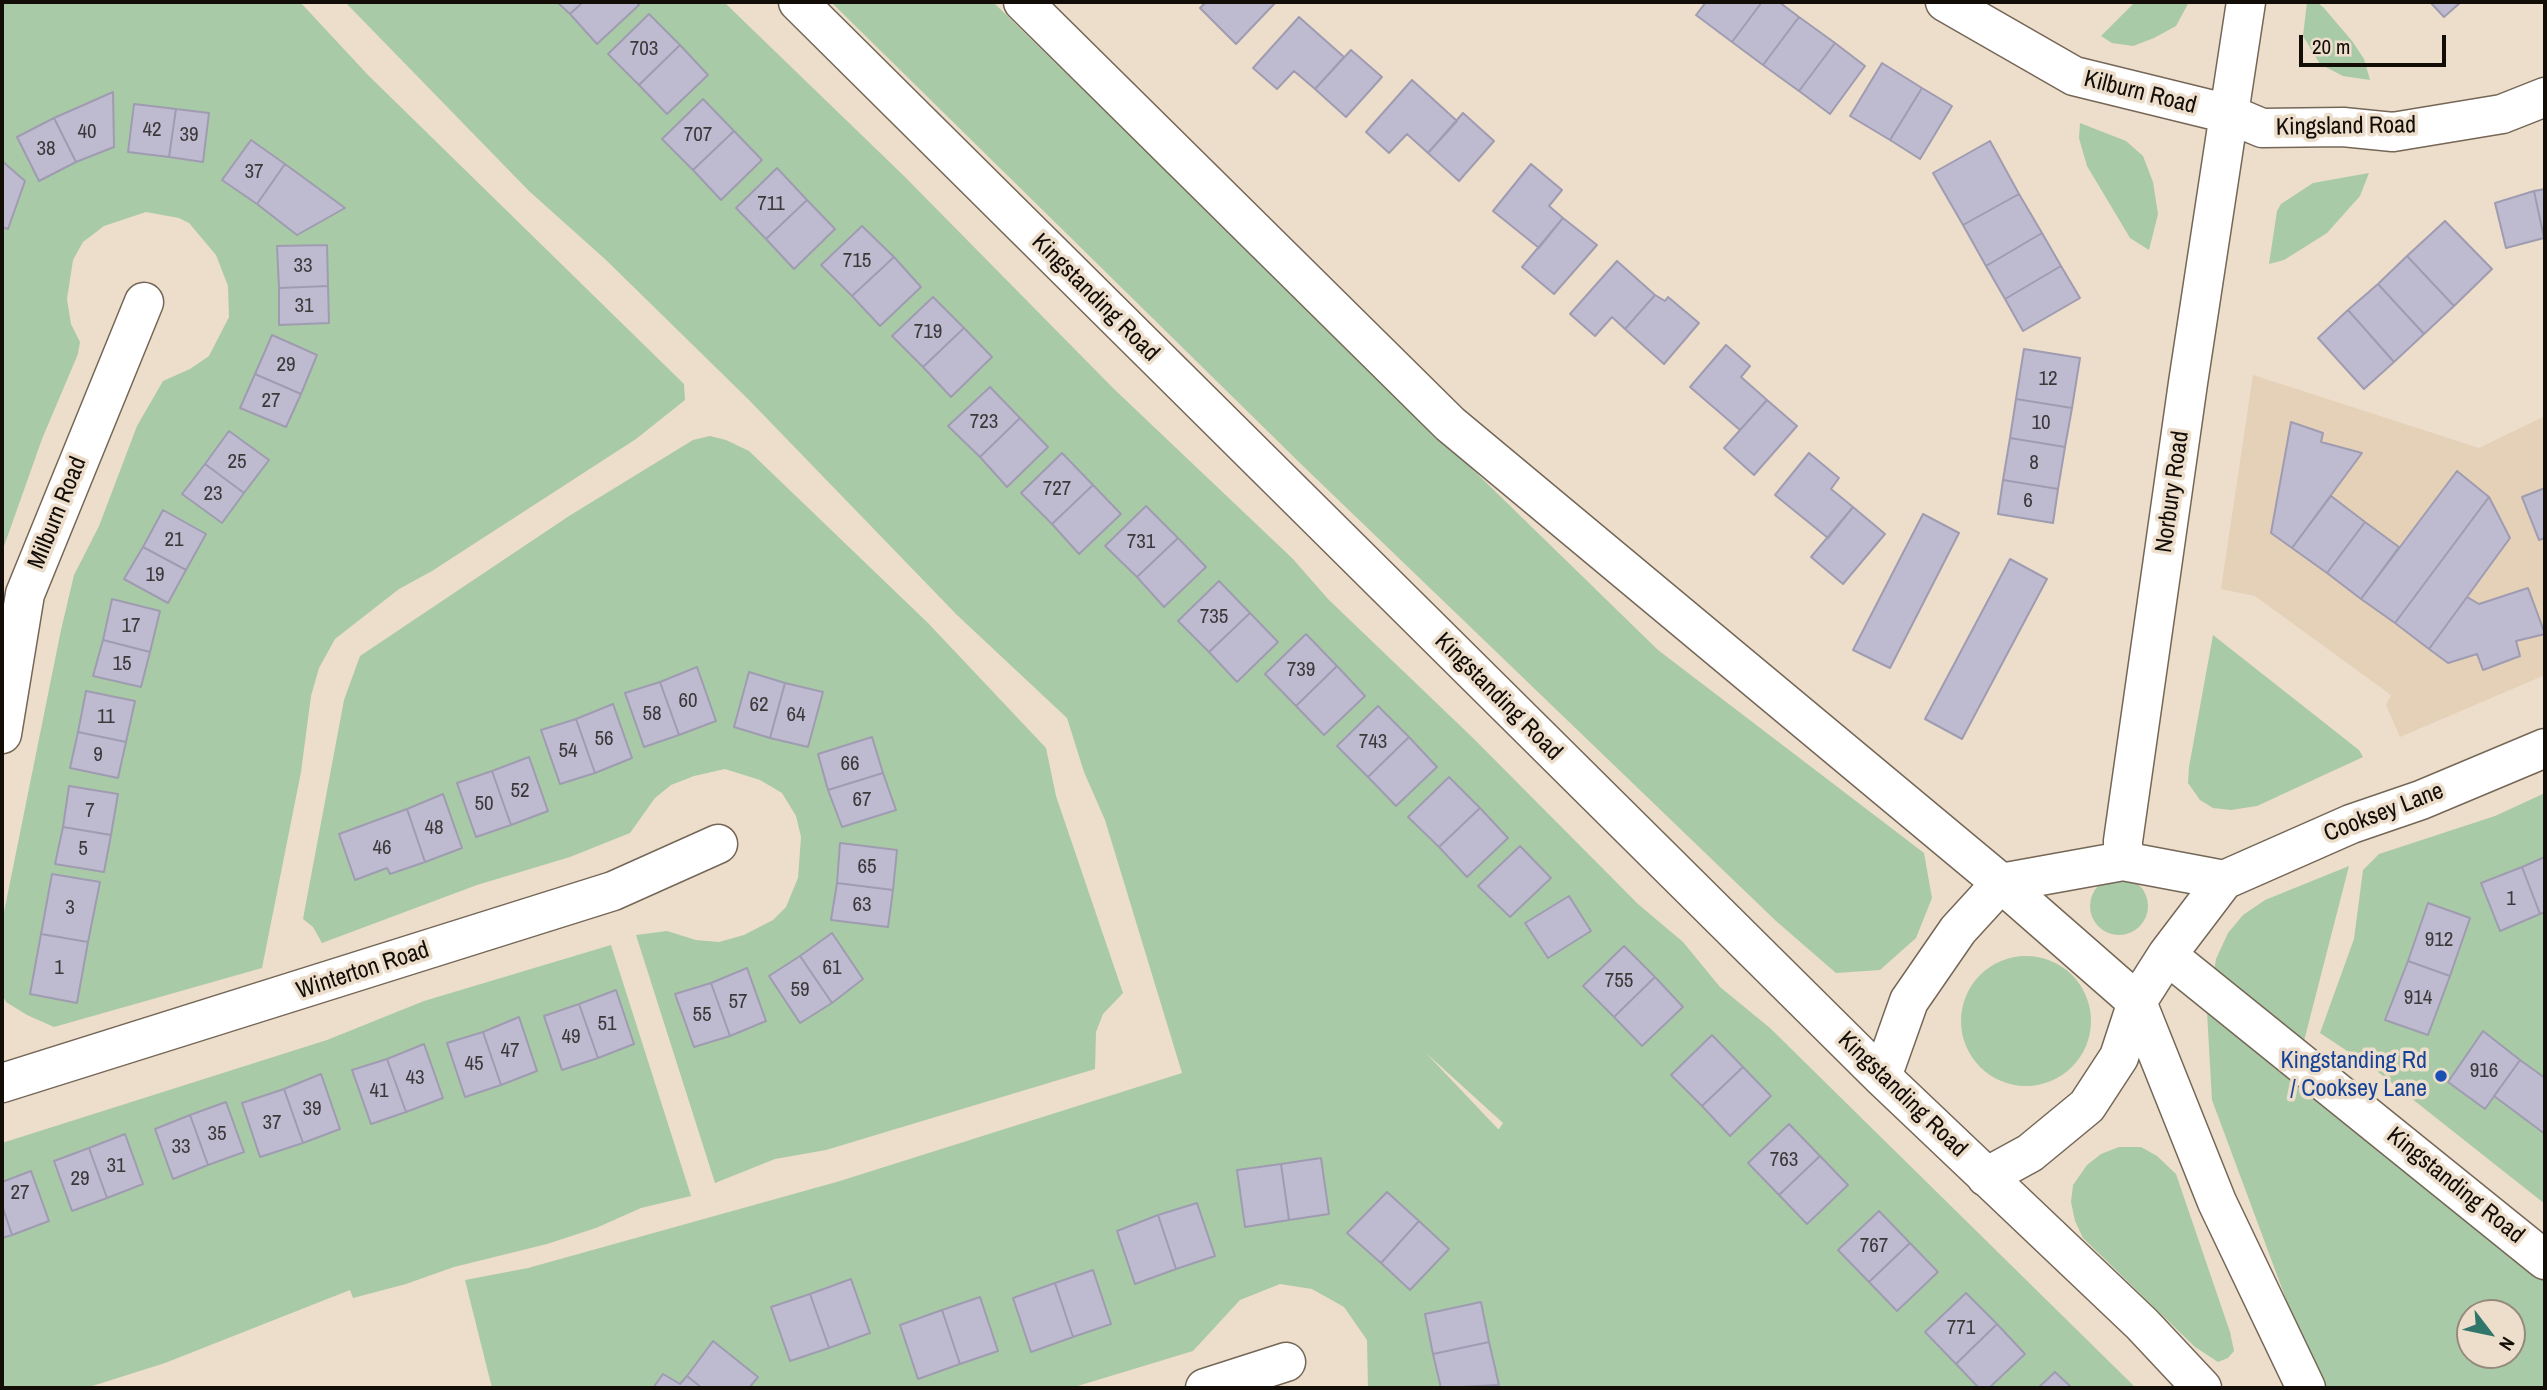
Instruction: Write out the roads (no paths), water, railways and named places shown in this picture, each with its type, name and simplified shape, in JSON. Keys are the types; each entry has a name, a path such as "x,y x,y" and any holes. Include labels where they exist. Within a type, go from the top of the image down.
{"main road":[{"name":"Kingstanding Road","path":"799,2 1882,1077 2142,1324 2202,1388"},
{"path":"1023,2 1450,424 2001,883 2137,1002 2217,1202 2306,1388"},
{"name":"Kilburn Road","path":"1945,2 2074,76 2229,114"},
{"name":"Norbury Road","path":"2123,861 2123,841 2246,2"},
{"name":"Kingsland Road","path":"2229,114 2262,128 2343,127 2393,132 2502,114 2545,97"},
{"name":"Milburn Road","path":"2,734 25,594 144,302"},
{"name":"Cooksey Lane","path":"1986,1177 2030,1153 2087,1106 2119,1056 2137,1002 2167,955 2224,880 2351,824 2421,800 2545,748"},
{"name":"Winterton Road","path":"2,1083 613,891 718,844"},
{"path":"1882,1077 1909,1002 1958,930 2001,883 2123,861 2224,880"},
{"name":"Kingstanding Road","path":"2167,955 2545,1260"},
{"path":"1205,1388 1286,1362"}],"place":[{"name":"Kingstanding Rd / Cooksey Lane","path":"2441,1076"}]}
